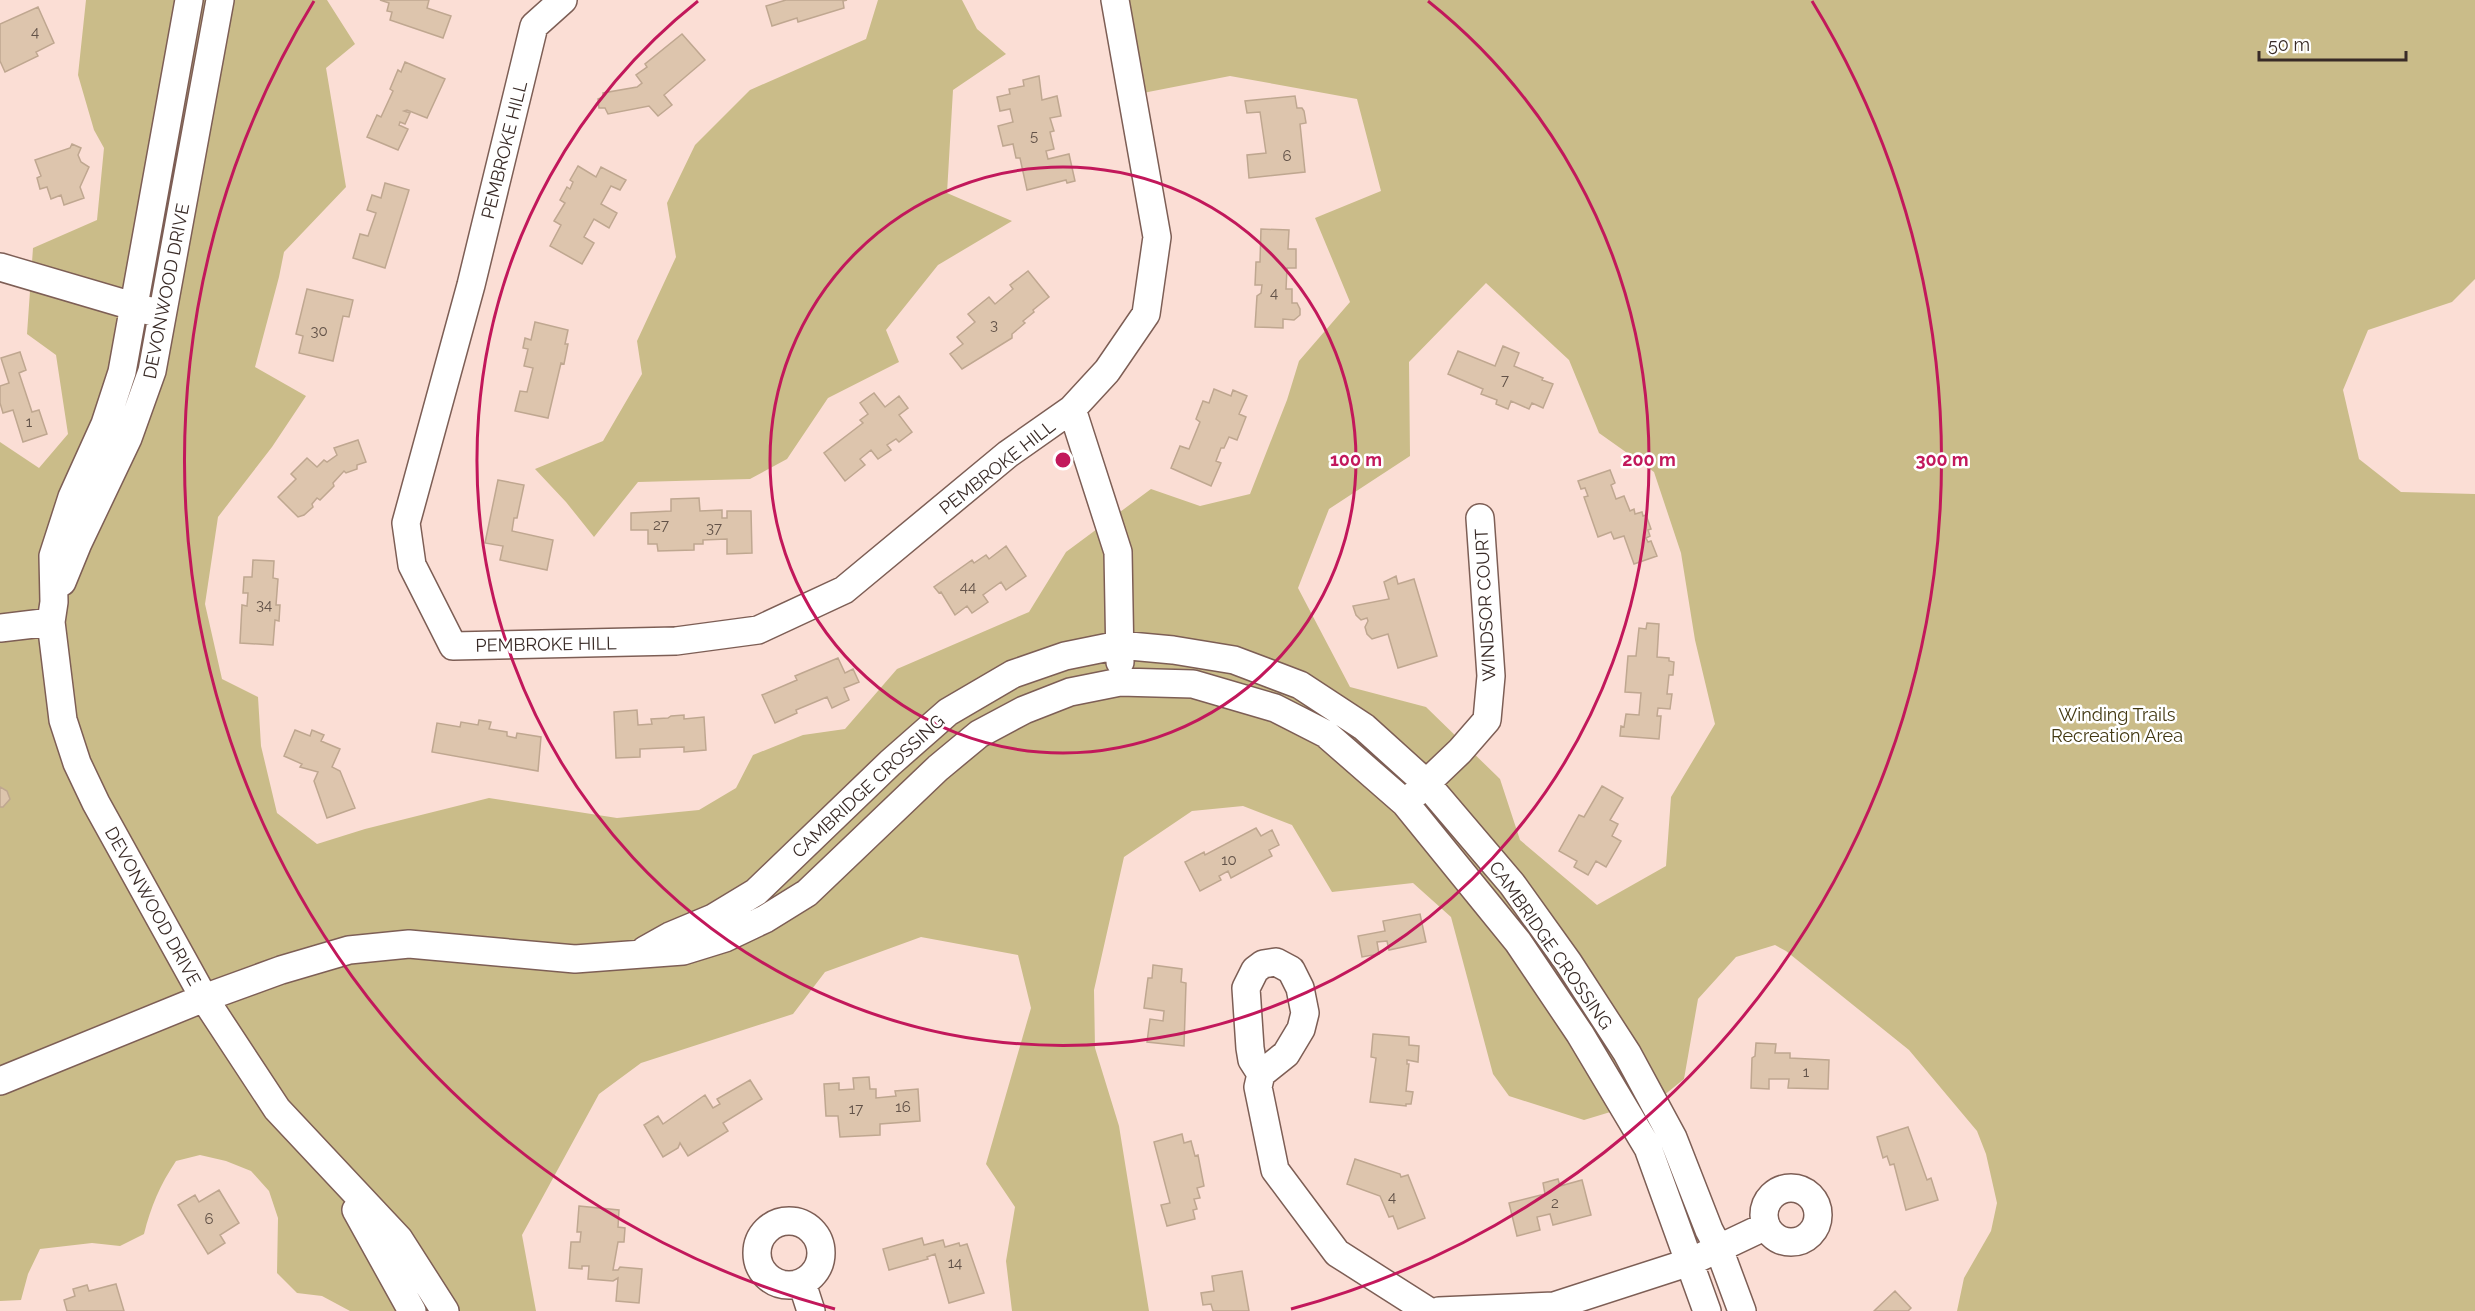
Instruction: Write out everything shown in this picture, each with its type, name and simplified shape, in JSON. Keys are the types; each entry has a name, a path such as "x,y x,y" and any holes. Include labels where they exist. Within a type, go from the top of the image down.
{"street":[{"name":"DEVONWOOD DRIVE","path":"0,1081 204,998 77,763 63,720 52,612 53,556 72,497 105,424 122,372 189,0"},
{"name":"DEVONWOOD DRIVE","path":"52,612 78,543 128,438 152,371 220,0"},
{"name":"PEMBROKE HILL","path":"563,0 534,26 471,285 406,523 412,565 453,646 676,642 758,630 844,590 1008,454 1072,409 1107,371 1146,314 1157,237 1115,0"},
{"path":"0,267 163,315"},
{"name":"PEMBROKE HILL","path":"1072,409 1118,552 1120,682"},
{"name":"WINDSOR COURT","path":"1405,803 1460,751 1486,720 1491,676 1480,518"},
{"path":"0,628 52,612"},
{"name":"CAMBRIDGE CROSSING","path":"637,954 670,936 713,918 756,892 890,763 948,712 1013,674 1065,656 1119,645 1173,650 1234,660 1300,685 1364,727 1426,783 1512,884 1568,962 1627,1053 1672,1138 1709,1230 1719,1249 1742,1311"},
{"name":"CAMBRIDGE CROSSING","path":"204,998 281,970 349,950 409,944 575,960 683,951 725,938 765,919 807,893 938,768 979,734 1024,710 1070,692 1120,682 1193,684 1275,708 1326,734 1405,803 1518,942 1580,1034 1648,1148 1707,1311"},
{"path":"204,998 277,1108 399,1239 446,1311"},
{"path":"1261,1074 1258,1087 1275,1170 1337,1253 1428,1311"},
{"path":"330,1165 378,1245 412,1311"},
{"path":"1439,1311 1554,1306 1690,1263 1767,1226"},
{"path":"802,1283 811,1311"}],"green space":[{"name":"Winding Trails Recreation Area","path":"86,0 327,0 355,44 326,68 346,187 284,252 255,367 306,396 272,447 218,517 205,604 222,679 258,697 261,746 277,813 317,844 365,829 489,798 617,818 699,810 736,788 753,755 803,735 845,729 897,669 1029,612 1066,552 1151,489 1200,506 1250,494 1287,400 1299,361 1350,302 1315,218 1381,191 1357,99 1230,76 1143,93 1129,0 2475,0 2475,279 2452,302 2368,330 2343,390 2359,459 2401,492 2475,494 2475,1311 1957,1311 1964,1278 1991,1231 1997,1203 1986,1154 1977,1131 1909,1050 1786,951 1775,945 1736,957 1698,999 1684,1079 1663,1096 1584,1120 1509,1096 1493,1074 1451,917 1413,883 1332,892 1292,825 1243,806 1192,811 1124,857 1094,990 1095,1048 1119,1126 1149,1311 1012,1311 1006,1261 1015,1207 986,1164 1031,1008 1018,955 921,937 825,972 793,1014 641,1063 599,1094 522,1235 536,1311 350,1311 322,1296 297,1293 277,1273 278,1218 269,1191 251,1171 226,1161 200,1155 176,1161 157,1196 144,1234 120,1246 92,1243 40,1249 28,1274 21,1300 0,1301 0,442 39,468 68,434 56,355 27,334 33,248 97,220 104,148 94,130 78,75","holes":["1486,283 1569,360 1599,433 1654,472 1681,553 1695,640 1715,724 1671,797 1666,866 1597,905 1520,840 1500,779 1426,707 1350,687 1298,588 1329,509 1410,456 1409,362"]},
{"path":"878,0 962,0 977,29 1006,54 953,90 947,193 1012,221 938,265 886,330 899,362 828,398 787,459 750,479 638,482 594,537 535,469 603,441 642,374 637,341 676,257 667,203 695,145 750,90 866,39"}],"building":[{"path":"380,0 429,0 427,8 451,16 443,38 390,20 392,12 387,11 389,3"},
{"path":"786,0 847,0 843,1 844,8 798,22 797,18 772,26 766,6"},
{"path":"38,7 54,43 36,52 38,56 5,72 0,61 0,24"},
{"path":"682,34 705,60 664,95 672,105 658,116 649,106 608,114 605,108 599,108 598,99 603,97 603,93 637,87 642,83 636,75 647,67 645,64"},
{"path":"405,62 445,79 427,118 407,110 404,111 410,113 405,124 400,122 399,125 408,129 398,150 367,137 377,115 381,117 393,91 390,89 398,70 401,72"},
{"path":"1039,76 1042,100 1057,96 1061,116 1050,118 1054,131 1050,132 1054,149 1046,151 1048,159 1069,154 1075,181 1067,183 1066,180 1027,190 1020,158 1016,158 1013,144 1003,146 998,126 1013,122 1010,109 1000,111 997,97 1010,94 1009,89 1024,86 1023,80"},
{"path":"1295,96 1297,108 1302,108 1304,111 1306,123 1300,124 1305,172 1249,178 1247,155 1266,153 1260,112 1247,113 1245,101"},
{"path":"72,144 81,148 78,155 81,162 89,167 80,187 84,198 64,205 61,195 51,199 47,187 40,189 37,178 41,176 35,160 70,148"},
{"path":"578,166 596,177 601,167 626,180 620,190 611,186 601,204 617,213 609,228 594,219 584,237 594,243 582,264 550,246 561,225 554,221 565,203 560,200 567,187 570,189 573,182 570,180"},
{"path":"385,183 409,190 385,268 353,258 360,234 368,236 376,213 367,210 372,195 381,198"},
{"path":"1261,229 1289,230 1288,249 1296,249 1296,268 1287,268 1286,289 1292,289 1292,303 1297,303 1300,315 1294,320 1283,319 1283,328 1255,327 1257,296 1261,293 1262,285 1255,285 1256,262 1260,262"},
{"path":"1028,271 1049,297 1023,321 1025,323 1012,334 1012,338 962,369 950,354 963,344 957,337 975,322 968,314 989,297 995,304 1013,289 1010,285"},
{"path":"307,289 353,300 349,317 343,316 333,361 299,353 303,336 296,334"},
{"path":"535,322 568,330 564,364 561,363 548,418 515,411 520,391 527,392 533,368 524,366 528,349 523,348 525,338 531,340"},
{"path":"1503,346 1519,353 1514,366 1553,384 1543,408 1532,403 1529,409 1511,401 1508,409 1496,404 1497,400 1481,394 1483,389 1448,374 1458,351 1495,366"},
{"path":"20,352 26,370 19,373 32,412 39,410 47,434 23,442 13,410 3,413 0,403 0,386 9,383 1,358"},
{"path":"1214,389 1231,396 1233,390 1247,396 1239,414 1246,417 1237,440 1229,437 1224,448 1221,448 1216,461 1221,463 1211,486 1171,468 1180,446 1189,449 1200,422 1196,419 1203,401 1209,403"},
{"path":"874,393 885,407 899,396 908,408 899,415 912,432 899,442 896,439 887,445 891,450 878,459 871,450 860,459 865,465 845,481 824,453 863,423 860,420 868,414 860,403"},
{"path":"358,440 366,462 357,465 357,469 346,473 344,471 333,483 334,486 320,500 317,498 312,504 313,507 304,515 298,517 278,497 296,479 291,474 307,458 317,467 324,460 327,462 337,455 334,448"},
{"path":"1610,470 1615,483 1611,485 1616,499 1624,496 1630,511 1634,509 1635,514 1642,512 1643,516 1646,515 1651,529 1648,530 1650,536 1646,538 1648,542 1651,541 1657,556 1634,564 1624,536 1614,539 1611,532 1598,537 1584,497 1588,496 1585,488 1581,489 1578,481"},
{"path":"498,480 524,485 512,531 553,540 547,570 500,560 503,546 485,543"},
{"path":"699,498 700,511 722,510 722,518 727,518 727,511 751,511 752,553 727,554 727,539 703,540 703,544 694,544 694,550 658,551 657,544 648,544 648,530 631,530 631,513 671,511 671,499"},
{"path":"1006,546 1026,576 1006,590 1001,582 983,595 988,602 972,613 967,606 955,615 941,592 939,593 934,587 972,560 974,563 986,555 989,559"},
{"path":"253,560 274,561 273,578 278,579 276,605 280,605 279,621 275,620 273,645 240,643 242,605 247,606 248,593 243,593 244,577 252,577"},
{"path":"1396,576 1398,584 1414,579 1437,656 1398,668 1388,634 1372,639 1365,627 1367,618 1361,620 1356,615 1353,606 1389,599 1384,582"},
{"path":"1647,623 1659,624 1657,657 1669,658 1669,661 1674,662 1673,675 1669,675 1667,694 1672,694 1670,709 1658,708 1657,716 1661,716 1659,739 1620,736 1626,714 1639,715 1641,693 1625,692 1628,656 1636,656 1639,628 1646,629"},
{"path":"838,658 845,673 853,669 859,682 844,688 849,700 832,708 827,697 796,710 797,713 775,723 762,695 797,680 795,676"},
{"path":"637,710 638,725 652,724 651,719 671,716 684,715 684,719 704,717 706,750 684,752 684,747 640,749 640,757 616,758 614,712"},
{"path":"479,720 491,722 489,729 507,732 507,736 516,738 517,733 541,737 538,771 432,752 437,723 460,727 461,722 478,725"},
{"path":"295,730 310,736 312,730 324,735 321,741 340,749 332,767 340,771 355,808 327,818 314,781 318,772 300,767 302,764 284,756"},
{"path":"1602,786 1623,798 1610,820 1618,824 1612,836 1621,841 1606,867 1596,861 1588,875 1574,867 1577,861 1559,851 1579,815 1584,817"},
{"path":"0,787 7,791 10,799 3,807 0,807"},
{"path":"1256,828 1261,836 1272,830 1279,845 1269,850 1272,856 1231,878 1228,871 1219,876 1221,880 1200,891 1185,862 1204,852 1205,855"},
{"path":"1420,914 1426,942 1389,950 1387,941 1377,942 1379,954 1362,957 1358,936 1385,931 1383,921"},
{"path":"1153,965 1182,969 1181,982 1186,983 1184,1046 1147,1042 1150,1019 1163,1021 1164,1011 1144,1008 1148,978 1152,978"},
{"path":"1373,1034 1409,1037 1409,1045 1419,1046 1418,1062 1407,1060 1409,1064 1406,1091 1413,1092 1411,1104 1406,1104 1406,1106 1370,1102 1376,1058 1371,1057"},
{"path":"1756,1043 1776,1044 1775,1053 1790,1053 1790,1058 1829,1060 1828,1089 1788,1088 1789,1079 1769,1079 1769,1089 1751,1088 1752,1058 1755,1056"},
{"path":"869,1077 870,1089 876,1089 876,1098 896,1096 895,1091 918,1089 920,1121 880,1124 880,1135 840,1137 838,1116 826,1116 824,1084 839,1083 839,1090 854,1089 853,1078"},
{"path":"750,1080 762,1099 723,1123 728,1131 688,1156 680,1143 678,1148 663,1157 644,1125 658,1116 663,1124 705,1095 713,1108 720,1104 717,1099"},
{"path":"1908,1127 1927,1180 1931,1178 1938,1200 1906,1210 1894,1164 1890,1165 1887,1156 1883,1158 1877,1137"},
{"path":"1182,1134 1184,1143 1191,1141 1195,1156 1198,1155 1204,1186 1197,1188 1200,1198 1194,1199 1197,1209 1193,1210 1195,1219 1167,1226 1161,1205 1170,1203 1154,1142"},
{"path":"1355,1159 1400,1174 1401,1177 1408,1175 1425,1218 1398,1229 1393,1216 1389,1217 1380,1196 1347,1184"},
{"path":"1558,1179 1560,1186 1582,1180 1591,1215 1553,1225 1550,1214 1537,1217 1540,1230 1517,1236 1509,1203 1545,1194 1543,1183"},
{"path":"219,1190 239,1223 220,1235 225,1243 208,1254 178,1205 195,1195 199,1202"},
{"path":"579,1206 619,1210 618,1227 625,1228 624,1242 618,1242 613,1270 618,1270 620,1267 642,1269 639,1303 616,1301 618,1278 613,1281 588,1279 589,1266 582,1266 582,1269 569,1268 571,1242 580,1242 581,1232 577,1232"},
{"path":"922,1238 924,1245 943,1240 945,1247 959,1243 960,1246 967,1244 984,1293 949,1303 935,1254 927,1257 928,1259 889,1270 883,1249"},
{"path":"1242,1271 1249,1311 1213,1311 1211,1304 1203,1305 1201,1293 1214,1291 1212,1276"},
{"path":"116,1284 124,1311 67,1311 64,1300 75,1296 73,1289 87,1285 89,1291"},
{"path":"1895,1291 1911,1308 1908,1311 1874,1311"}]}
